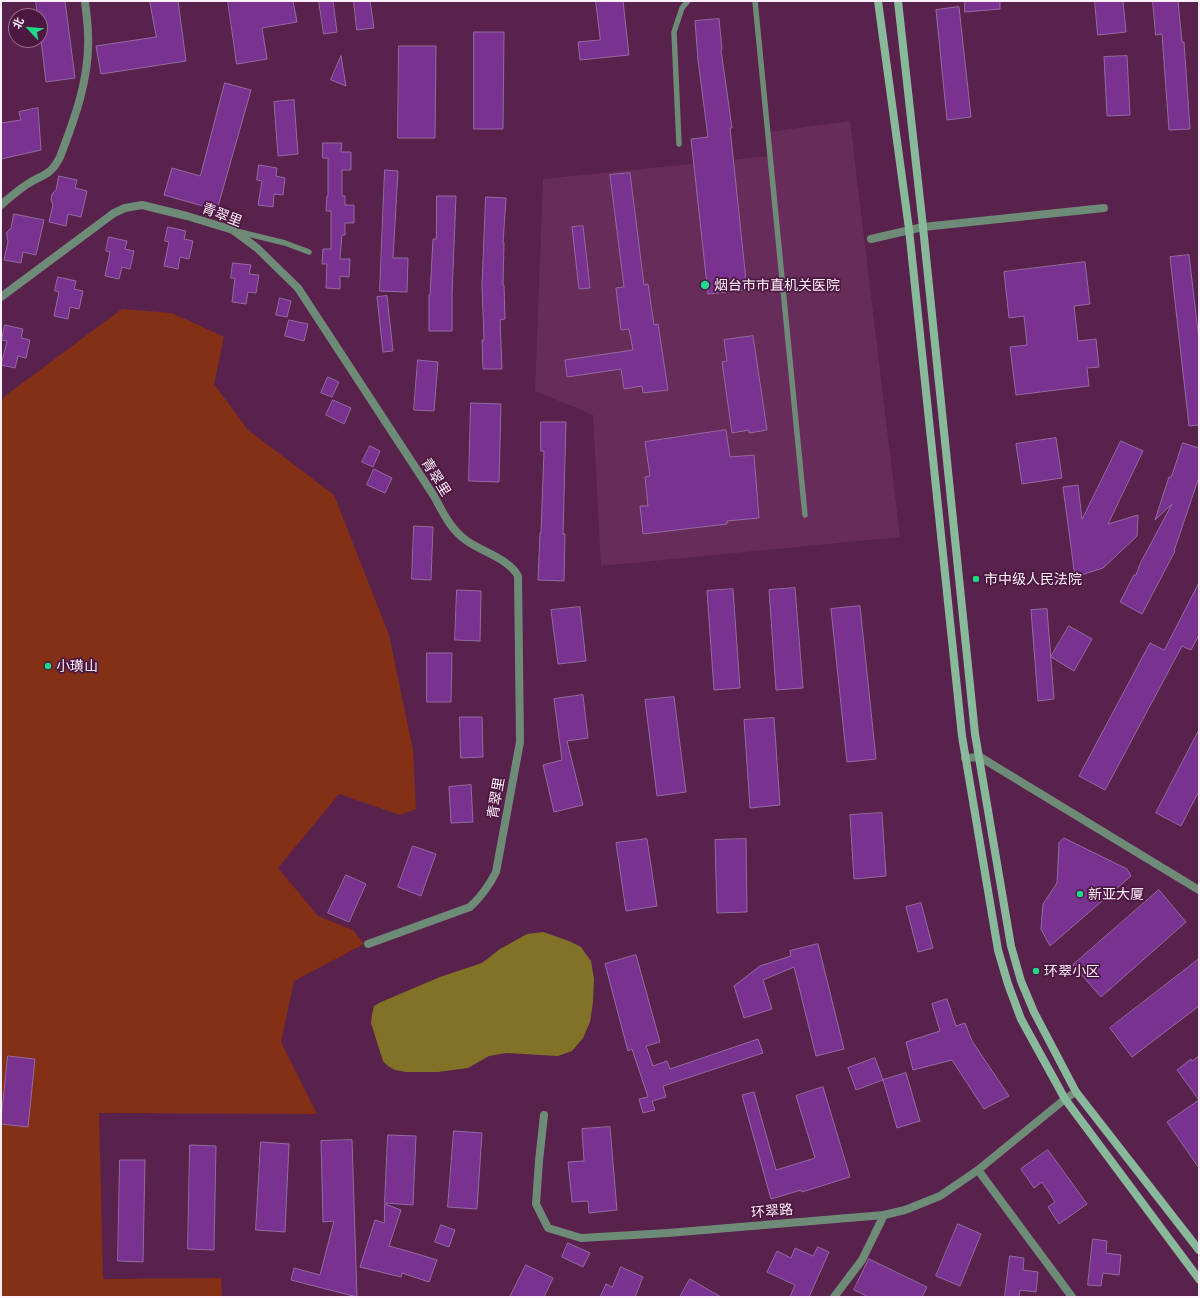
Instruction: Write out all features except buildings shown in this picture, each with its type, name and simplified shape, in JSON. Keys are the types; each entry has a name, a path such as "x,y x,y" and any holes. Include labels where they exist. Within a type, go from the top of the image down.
{"main road":[{"path":"878,1 909,230 962,736 998,950 1008,984 1021,1019 1065,1100 1199,1279"},
{"path":"898,1 976,734 1011,946 1021,981 1034,1012 1076,1092 1199,1250"}],"street":[{"path":"1,205 25,186 49,173 56,167 80,98 86,67 88,35 84,1"},
{"name":"青翠里","path":"1,297 114,213 125,208 133,206 148,206 233,230 257,248 298,288 434,496 446,520 456,532 467,541 508,564 515,570 518,576 520,742 496,872 481,897 470,907 368,944"},
{"path":"871,239 923,227 1104,208"},
{"path":"965,758 980,757 1199,890"},
{"name":"环翠路","path":"544,1115 536,1204 548,1228 581,1238 668,1233 884,1215 905,1210 940,1196 978,1170 1076,1092"},
{"path":"978,1170 1072,1297"},
{"path":"834,1297 862,1260 884,1215"}],"lane":[{"path":"679,144 674,32 682,8 688,1"},
{"path":"755,1 805,515"},
{"path":"233,230 285,243 308,252"}],"shaded area":[{"name":"烟台市市直机关医院","path":"850,121 900,537 601,566 593,415 535,391 543,179 770,156 769,132"},
{"path":"122,309 172,313 224,337 214,384 248,430 334,495 389,635 413,750 416,809 400,815 339,794 278,868 318,916 353,930 364,944 294,981 281,1042 317,1114 99,1113 103,1279 221,1278 222,1297 1,1297 1,402 5,396"},
{"path":"543,932 581,947 591,961 594,979 590,1022 583,1038 572,1051 558,1056 506,1053 489,1056 468,1068 438,1072 406,1072 395,1070 383,1061 371,1023 374,1006 440,977 482,963 500,949 527,934"}],"place":[{"name":"烟台市市直机关医院","path":"705,285"},
{"name":"市中级人民法院","path":"976,579"},
{"name":"小璜山","path":"48,666"},
{"name":"新亚大厦","path":"1080,894"},
{"name":"环翠小区","path":"1036,971"}]}
